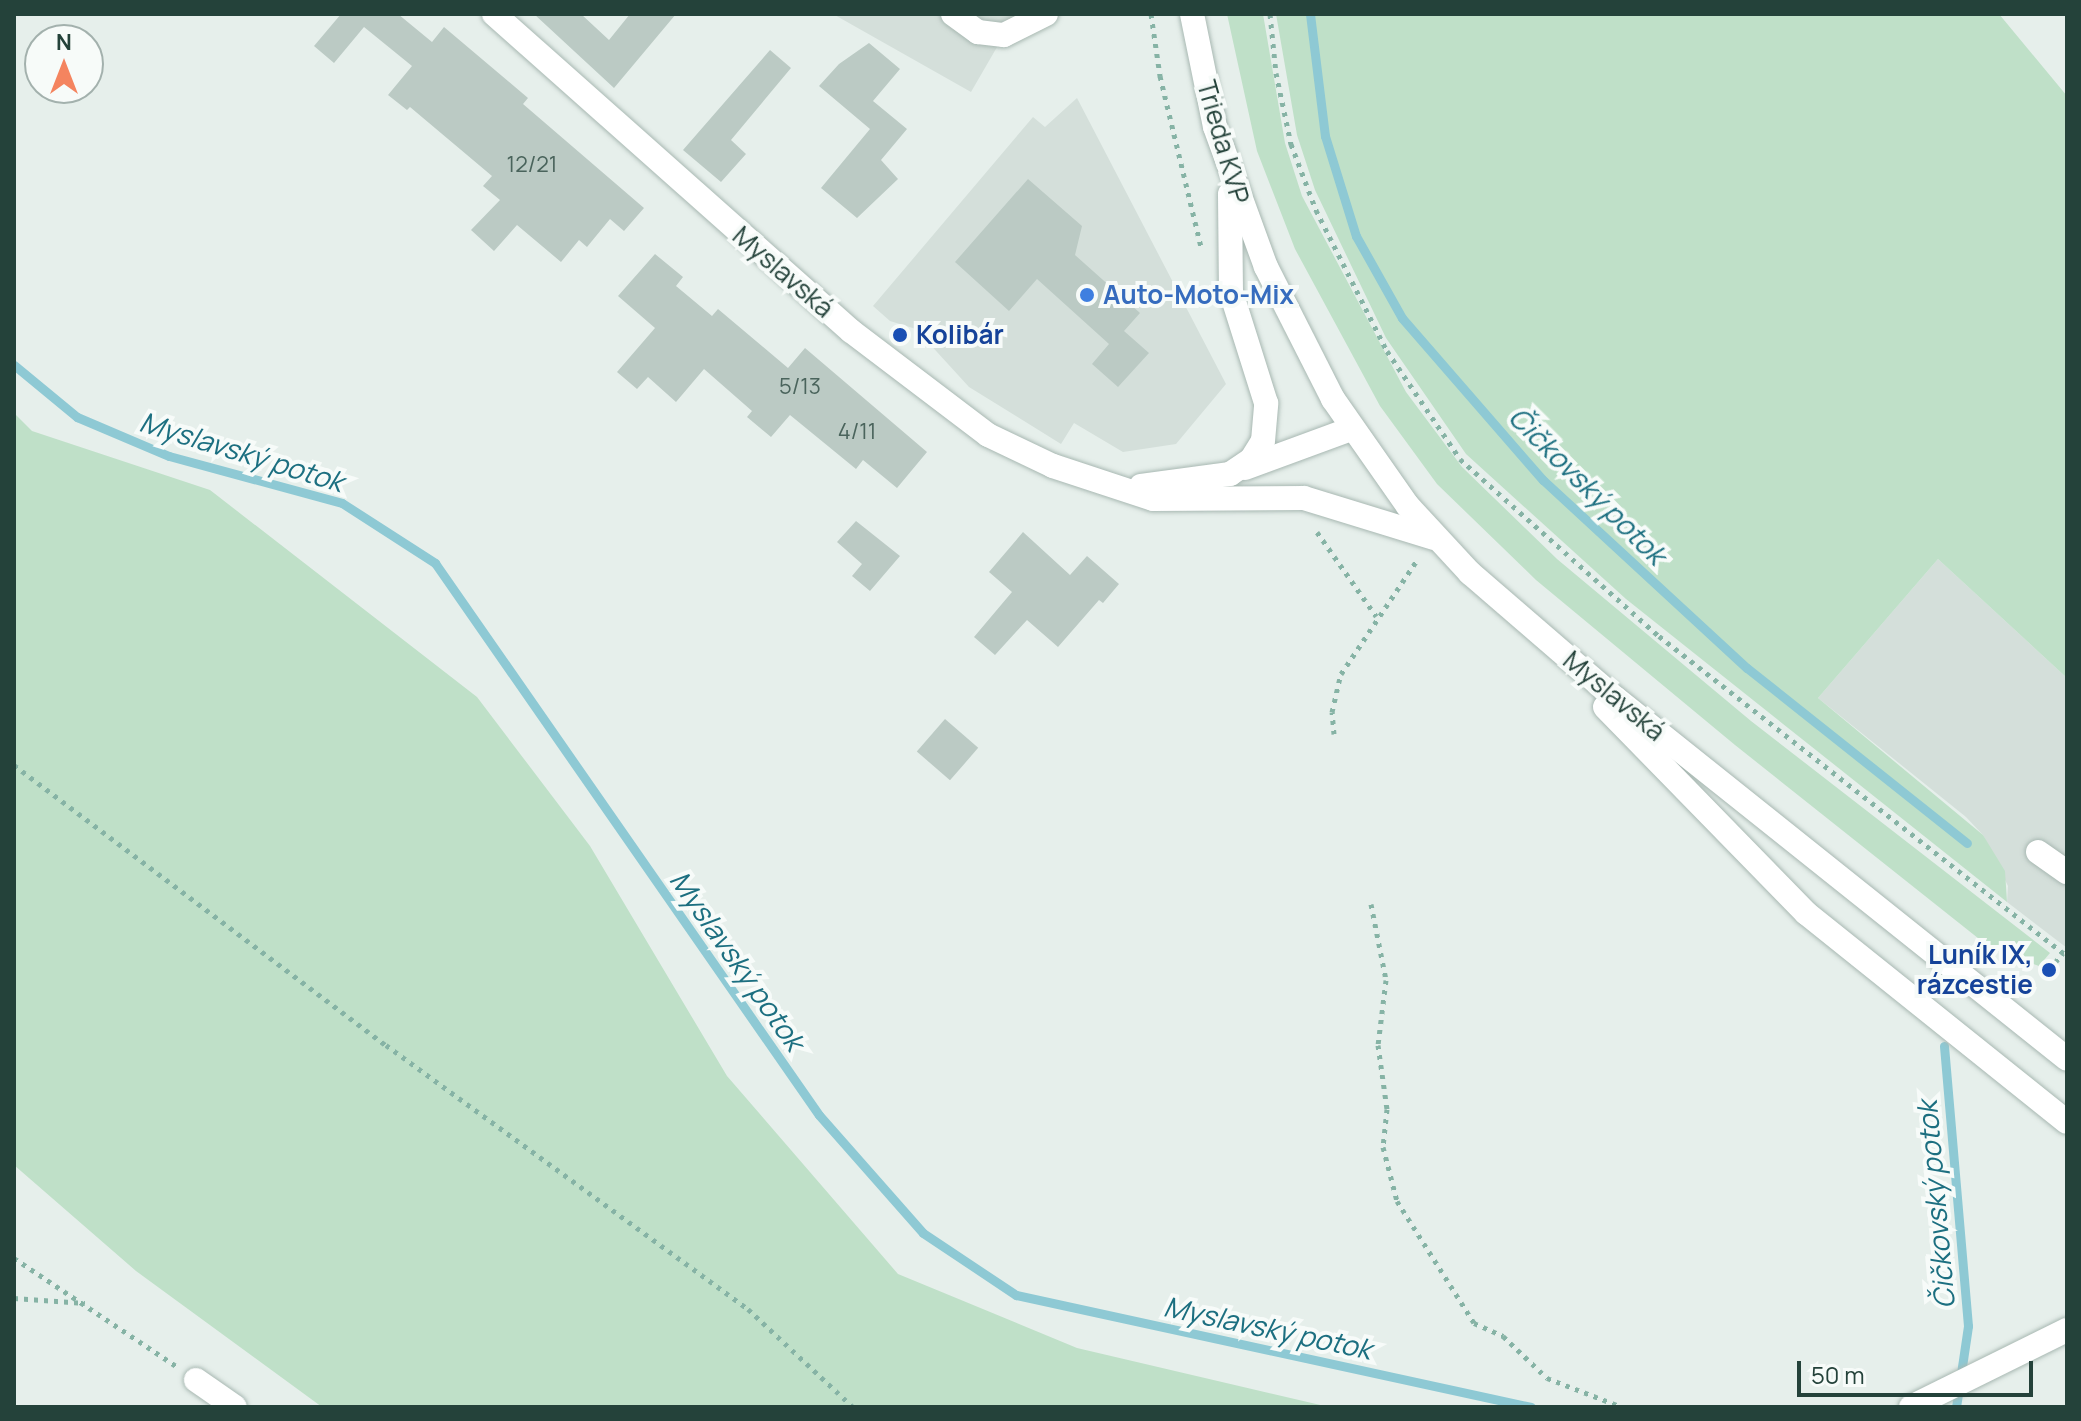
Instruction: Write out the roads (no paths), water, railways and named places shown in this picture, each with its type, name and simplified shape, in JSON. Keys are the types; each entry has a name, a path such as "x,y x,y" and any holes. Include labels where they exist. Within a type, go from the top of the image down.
{"street":[{"name":"Myslavská","path":"494,14 734,229 935,399 1011,448 1103,482 1176,503 1304,498 1436,538 1500,600 1693,762 2067,1059"},
{"path":"953,14 978,32 1004,35 1046,14"},
{"name":"Trieda KVP","path":"1192,14 1227,164 1266,267 1351,429 1436,538"},
{"path":"1227,164 1231,292 1267,413 1260,448 1238,471"},
{"name":"Myslavská","path":"1103,482 1169,485 1238,471 1351,429"},
{"path":"1500,600 1806,913 2067,1122"},
{"path":"2038,852 2067,872"},
{"path":"1911,1407 2067,1330"},
{"path":"196,1380 235,1407"}],"waterway":[{"name":"Čičkovský potok","path":"1310,14 1325,136 1356,236 1402,318 1543,480 1747,668 1967,843"},
{"name":"Myslavský potok","path":"14,365 77,417 169,456 342,503 435,563 819,1115 923,1233 1016,1295 1531,1407"},
{"name":"Čičkovský potok","path":"1944,1046 1968,1326 1956,1407"}],"place":[{"name":"Auto-Moto-Mix","path":"1087,295"},
{"name":"Kolibár","path":"900,335"},
{"name":"Luník IX, rázcestie","path":"2049,970"}]}
